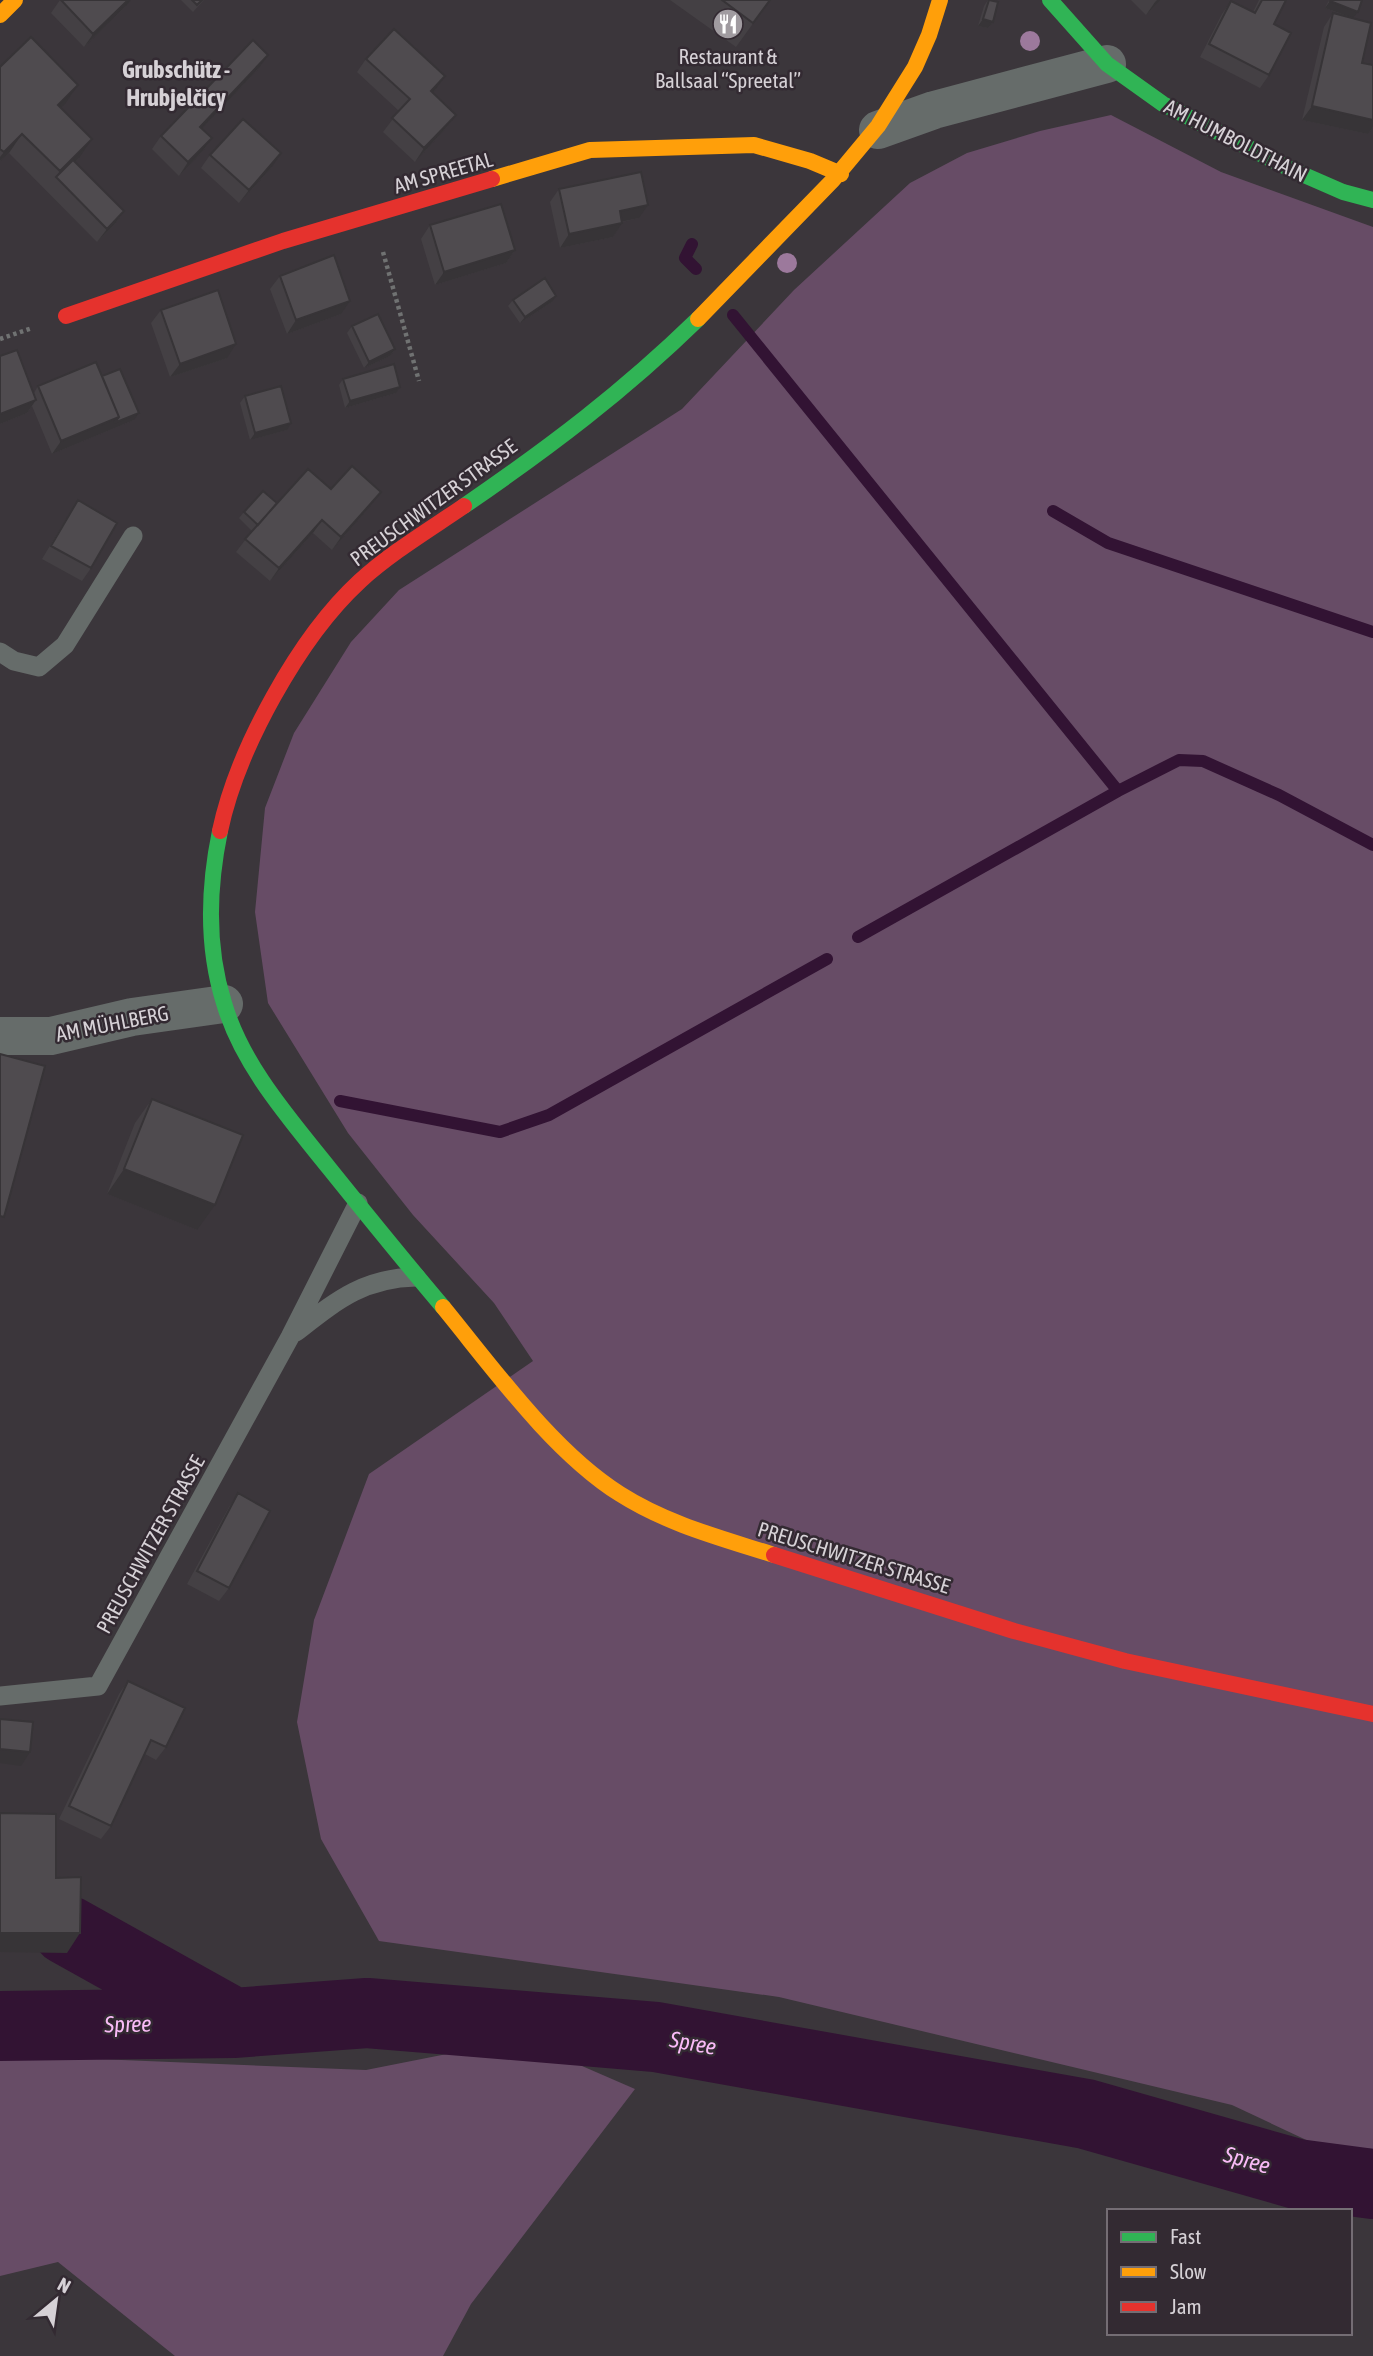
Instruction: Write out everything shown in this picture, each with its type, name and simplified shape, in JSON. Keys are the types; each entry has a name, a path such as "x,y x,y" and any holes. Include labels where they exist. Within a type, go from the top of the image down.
{"street":[{"path":"0,15 15,0"},
{"name":"PREUSCHWITZER STRASSE","path":"940,0 923,51 878,131 841,174 673,344 609,401 551,445 399,550 356,584 317,631 281,680 250,738 231,788 217,841 211,886 210,949 224,1004 244,1048 285,1112 416,1277 561,1448 599,1481 641,1507 685,1527 975,1619 1113,1658 1373,1714"},
{"name":"AM HUMBOLDTHAIN","path":"1050,0 1107,64 1163,104 1238,144 1343,192 1373,200"},
{"path":"878,131 934,110 1107,64"},
{"name":"AM SPREETAL","path":"66,316 283,241 590,150 754,145 810,161 841,174"},
{"name":"AM MÜHLBERG","path":"0,1036 51,1036 132,1017 224,1004"}],"lane":[{"path":"0,652 14,661 39,667 65,645 132,536"},
{"name":"PREUSCHWITZER STRASSE","path":"0,1696 99,1686 289,1337 358,1203"},
{"name":"PREUSCHWITZER STRASSE","path":"289,1337 339,1298 367,1284 396,1277 416,1277"}],"path":[{"path":"373,214 419,381"}],"shaded area":[{"path":"1111,115 1221,172 1373,227 1373,2149 1317,2145 1232,2105 779,1997 379,1941 321,1839 297,1722 314,1620 369,1474 533,1361 494,1303 413,1215 348,1133 268,1003 255,912 265,808 294,733 351,642 399,590 682,409 794,290 910,183 967,153 1040,131"},
{"path":"462,2051 559,2056 635,2089 471,2304 443,2356 175,2356 58,2262 0,2276 0,2055 366,2070"}],"building":[{"path":"61,0 128,0 93,34"},
{"path":"722,0 770,0 753,23"},
{"path":"989,0 998,2 993,22 983,19"},
{"path":"1262,0 1286,0 1274,24 1291,33 1269,75 1209,44 1231,1 1255,13"},
{"path":"1331,0 1362,0 1358,12"},
{"path":"1333,13 1371,23 1362,63 1373,65 1373,120 1312,106"},
{"path":"394,29 445,76 431,91 456,115 424,148 392,118 410,99 366,59"},
{"path":"31,37 78,85 58,105 92,139 60,171 22,134 4,152 0,149 0,67"},
{"path":"253,40 268,55 200,127 212,138 188,162 161,136"},
{"path":"243,119 281,153 249,190 210,155"},
{"path":"73,160 124,211 107,229 56,177"},
{"path":"641,172 648,205 620,211 622,223 569,234 559,189"},
{"path":"501,204 515,250 444,272 430,225"},
{"path":"334,255 350,301 296,320 280,276"},
{"path":"545,278 556,296 525,317 513,300"},
{"path":"218,290 236,344 180,364 161,310"},
{"path":"378,314 395,349 369,362 352,326"},
{"path":"17,350 36,400 0,414 0,356"},
{"path":"96,362 119,417 61,441 38,386"},
{"path":"394,364 400,387 350,401 343,379"},
{"path":"120,369 139,413 114,423 119,417 102,376"},
{"path":"281,386 291,423 255,433 245,396"},
{"path":"352,466 381,492 341,537 322,520 279,568 245,539 308,469 331,489"},
{"path":"263,491 277,503 258,525 244,512"},
{"path":"78,500 117,523 91,568 51,546"},
{"path":"0,1054 45,1066 4,1217 0,1216"},
{"path":"152,1099 243,1135 215,1205 124,1169"},
{"path":"238,1493 270,1511 229,1588 197,1571"},
{"path":"128,1681 185,1708 166,1747 151,1740 111,1826 69,1806"},
{"path":"0,1719 33,1722 30,1752 0,1749"},
{"path":"0,1813 56,1814 56,1878 81,1877 80,1933 0,1933"}],"waterway":[{"path":"692,244 685,258 696,269"},
{"path":"733,315 1118,791"},
{"path":"1053,511 1108,543 1373,632"},
{"path":"858,937 1118,791 1179,760 1203,761 1279,795 1373,845"},
{"path":"340,1101 500,1132 549,1115 827,959"},
{"path":"67,1930 232,2022"},
{"name":"Spree","path":"0,2026 233,2023 367,2013 656,2037 1086,2114 1297,2174 1373,2184"}],"traffic: fast":[{"path":"1050,0 1107,64 1163,104 1288,168 1343,192 1373,200"},
{"path":"464,506 585,418 642,371 698,319"},
{"path":"220,831 211,896 214,960 224,1003 242,1048 283,1110 443,1307"}],"traffic: slow":[{"path":"0,15 15,0"},
{"path":"698,319 833,180 878,126 915,67 940,0"},
{"path":"492,179 590,150 754,145 810,161 841,174"},
{"path":"443,1307 525,1408 571,1456 595,1476 656,1514 774,1555"}],"traffic: jam":[{"path":"66,316 283,241 492,179"},
{"path":"220,831 228,799 256,731 293,663 315,632 337,604 372,570 464,506"},
{"path":"774,1555 1014,1631 1125,1661 1373,1714"}],"place":[{"name":"Restaurant & Ballsaal “Spreetal”","path":"728,24"}],"district":[{"name":"Grubschütz - Hrubjelčicy","path":"176,83"}]}
